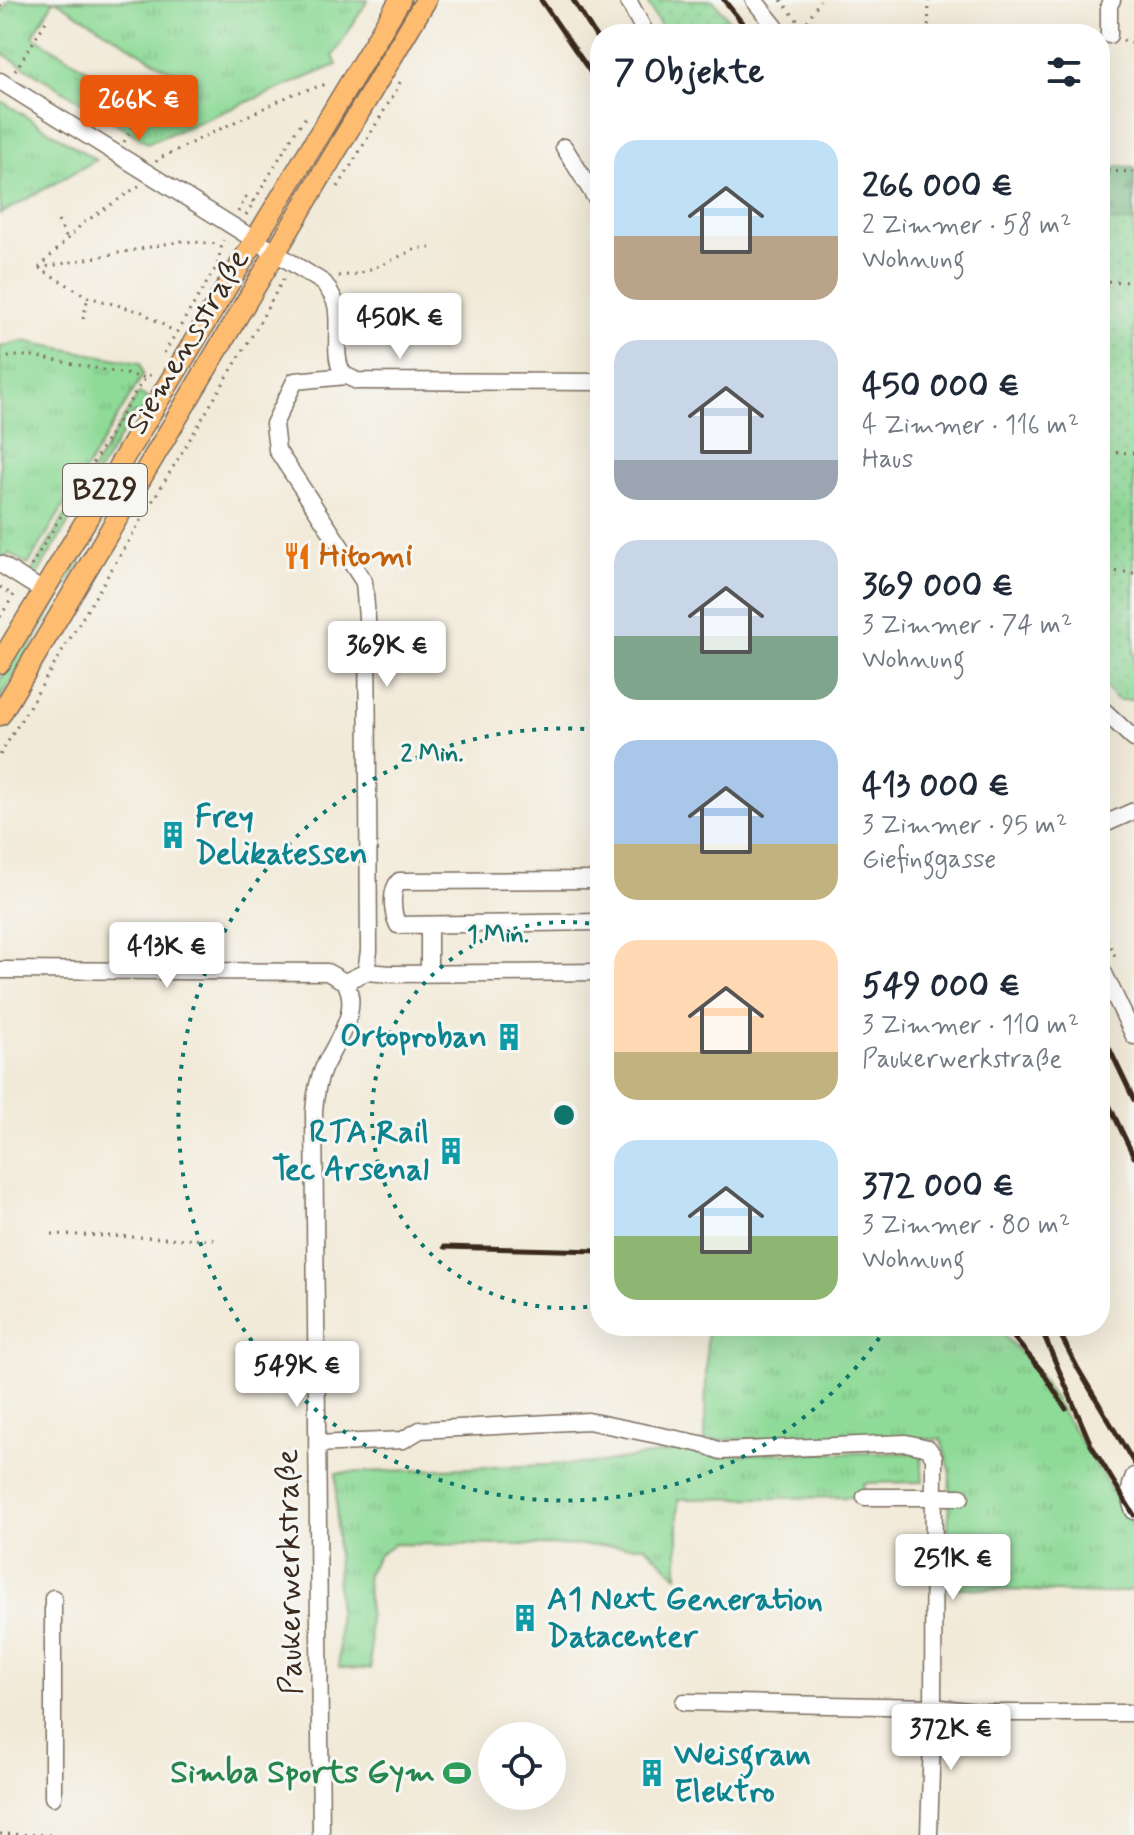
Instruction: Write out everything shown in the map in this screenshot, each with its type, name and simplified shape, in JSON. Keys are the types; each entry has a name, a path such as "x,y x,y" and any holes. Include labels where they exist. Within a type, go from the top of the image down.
{"main road":[{"name":"Siemensstraße","path":"0,663 162,378 256,239 400,0"},
{"name":"Siemensstraße","path":"0,715 284,257 426,0"}],"street":[{"path":"628,0 641,24"},
{"path":"754,0 773,24"},
{"path":"1109,24 1112,0"},
{"path":"3,83 324,283 337,306 337,358 346,376 357,381 590,382"},
{"path":"564,147 590,190"},
{"path":"346,376 295,381 274,424 277,450 364,582 367,618 369,951 366,972"},
{"path":"0,564 43,591"},
{"path":"1110,716 1134,739"},
{"path":"1110,822 1134,811"},
{"path":"590,880 403,881 395,883 393,888 394,917 398,925 590,922"},
{"path":"429,925 429,973"},
{"path":"0,970 327,972 345,982 366,972 590,972"},
{"name":"Paukerwerkstraße","path":"321,1835 314,1112 323,1070 351,1010 351,994 345,982"},
{"path":"1110,986 1134,1036"},
{"path":"317,1444 403,1440 420,1430 588,1421 701,1444 721,1451 906,1443 928,1448 934,1457 929,1835"},
{"path":"1134,1476 1129,1498 1134,1511"},
{"path":"865,1497 961,1497"},
{"path":"53,1598 53,1797"},
{"path":"684,1702 933,1707 985,1713 1134,1713"}],"path":[{"path":"0,7 4,0"},
{"path":"781,0 800,24"},
{"path":"805,24 820,0"},
{"path":"928,24 929,0"},
{"path":"3,83 47,20"},
{"path":"39,268 82,224 139,187 158,159 293,94 334,82"},
{"path":"117,153 156,87"},
{"path":"1110,171 1134,172"},
{"path":"161,359 217,266 222,244 246,197"},
{"path":"58,221 67,239"},
{"path":"39,268 182,241 222,244"},
{"path":"324,283 341,275 369,270 418,248 430,248"},
{"path":"0,755 241,354 284,257"},
{"path":"39,268 88,297 142,312 175,332"},
{"path":"1110,281 1134,282"},
{"path":"83,319 88,297"},
{"path":"0,359 32,356 146,378 162,378"},
{"path":"146,378 162,378"},
{"path":"0,617 146,378"},
{"path":"1110,452 1134,453"},
{"path":"1110,571 1134,573"},
{"path":"0,587 13,595"},
{"path":"190,1229 190,1239"},
{"path":"52,1234 218,1240"},
{"path":"0,1834 52,1835"}],"green space":[{"path":"9,0 54,0 33,36 148,107 145,112 150,115 175,74 55,0 368,0 333,56 337,65 148,143 0,52 0,14"},
{"path":"646,0 713,0 733,24 659,24"},
{"path":"0,100 96,160 0,214"},
{"path":"1110,166 1134,167 1134,222 1110,221"},
{"path":"1110,221 1134,222 1134,700 1118,700 1110,692"},
{"path":"22,341 140,363 143,375 28,565 9,553 5,559 0,556 0,347"},
{"path":"139,393 148,398 141,414 134,413 36,577 30,574"},
{"path":"98,518 101,520 92,542 0,700 0,680"},
{"path":"707,1336 1004,1336 1048,1389 1134,1526 1134,1590 1098,1594 943,1587 950,1470 941,1439 705,1441"},
{"path":"687,1449 708,1456 921,1453 923,1482 863,1483 865,1497 678,1499 678,1576 645,1546 394,1544 379,1554 367,1574 371,1669 339,1668 336,1473 601,1463"}],"railway":[{"path":"541,0 590,71"},
{"path":"573,0 590,27"},
{"path":"724,0 743,24"},
{"path":"1110,1050 1134,1100"},
{"path":"1110,1107 1134,1157"},
{"path":"444,1247 590,1251"},
{"path":"1012,1336 1042,1371 1066,1409"},
{"path":"1044,1336 1091,1445 1134,1515"},
{"path":"1061,1336 1134,1463"}],"place":[{"name":"Hitomi","path":"297,556"},
{"name":"Frey Delikatessen","path":"173,835"},
{"name":"Ortoproban","path":"509,1037"},
{"name":"RTA Rail Tec Arsenal","path":"451,1151"},
{"name":"A1 Next Generation Datacenter","path":"525,1618"},
{"name":"Simba Sports Gym","path":"457,1773"},
{"name":"Weisgram Elektro","path":"652,1773"}]}
